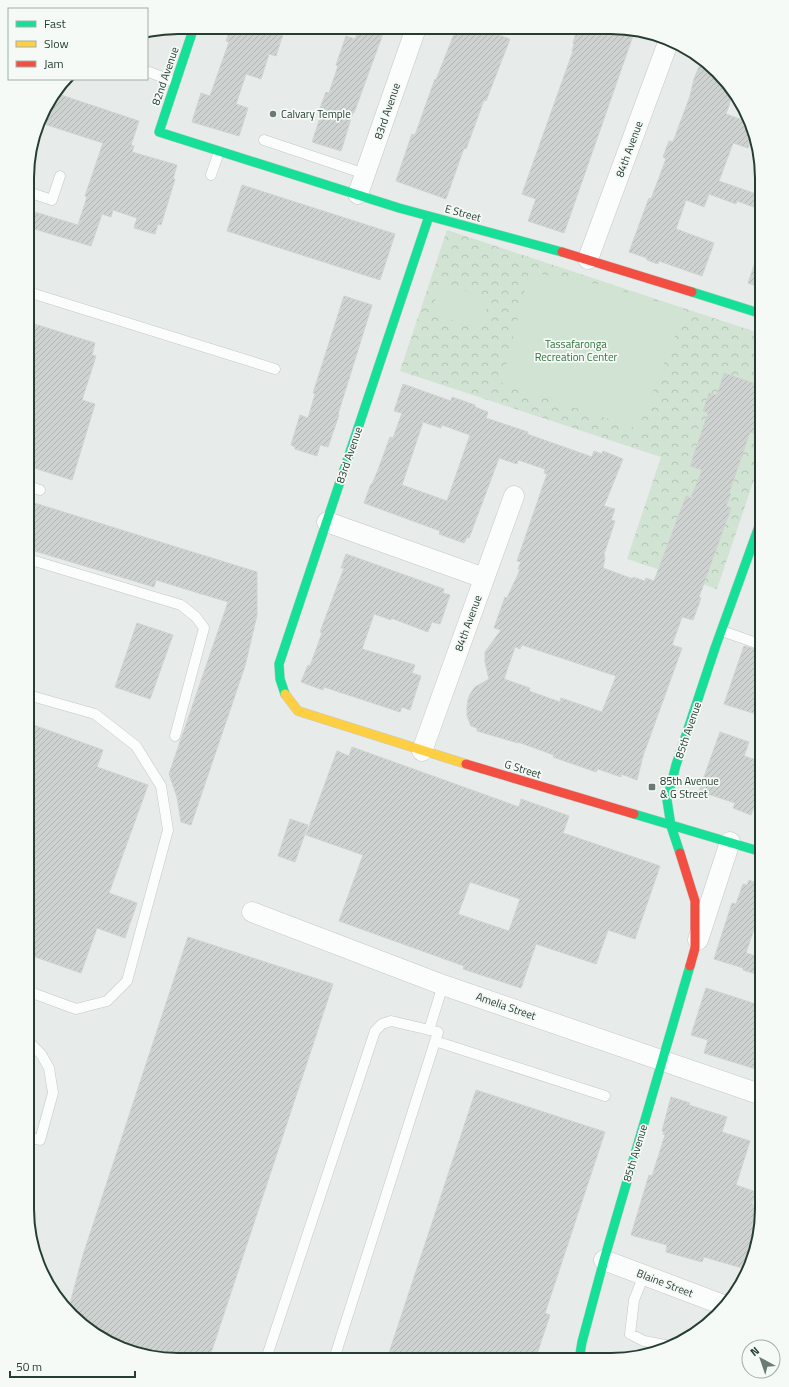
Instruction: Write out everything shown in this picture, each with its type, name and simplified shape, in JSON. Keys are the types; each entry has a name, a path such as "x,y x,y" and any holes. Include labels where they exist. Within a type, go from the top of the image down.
{"street":[{"name":"82nd Avenue","path":"159,132 192,34"},
{"name":"83rd Avenue","path":"358,194 414,34"},
{"name":"84th Avenue","path":"588,259 667,45"},
{"name":"E Street","path":"159,132 334,189 358,194 399,208 588,259 755,312"},
{"name":"83rd Avenue","path":"285,695 279,680 279,664 429,216"},
{"name":"84th Avenue","path":"422,751 514,496"},
{"path":"326,522 484,578"},
{"name":"85th Avenue","path":"695,948 695,901 671,826 667,800 676,765 755,538"},
{"name":"G Street","path":"285,695 298,711 422,751 755,850"},
{"name":"85th Avenue","path":"580,1353 604,1260 695,948 730,842"},
{"name":"Amelia Street","path":"252,912 443,985 755,1093"},
{"name":"Blaine Street","path":"604,1260 719,1304"}],"lane":[{"path":"148,72 175,82"},
{"path":"264,140 365,174"},
{"path":"211,175 219,152"},
{"path":"34,194 52,200 60,176"},
{"path":"34,294 274,369"},
{"path":"34,488 40,490"},
{"path":"34,561 181,605 196,617 204,628 175,736"},
{"path":"722,631 755,643"},
{"path":"34,697 94,714 136,746 161,786 168,830 127,981 107,1001 76,1010 34,994"},
{"path":"429,1030 443,985"},
{"path":"268,1353 375,1031 382,1024 391,1021 438,1032 336,1353"},
{"path":"435,1041 605,1096"},
{"path":"34,1047 41,1054 49,1068 53,1093 40,1140 34,1139"},
{"path":"644,1275 634,1300 630,1334 644,1341 660,1344"}],"green space":[{"name":"Tassafaronga Recreation Center","path":"447,230 755,332 755,477 717,589 627,559 661,457 400,371"},
{"path":"529,272 602,285 685,310 638,429 502,383"},
{"path":"442,282 490,300 478,330 431,312"}],"building":[{"path":"228,34 283,34 276,56 269,54 261,79 246,74 236,104 248,108 239,136 192,122 201,93 210,96 229,42 226,41"},
{"path":"357,34 383,34 354,113 353,112 341,151 312,142 322,112 319,111 326,92 329,93 338,66 336,65 346,36 355,39"},
{"path":"454,34 496,34 510,39 486,101 484,100 466,149 464,148 446,199 396,181 412,134 415,135 435,79 436,80"},
{"path":"576,34 620,34 633,36 564,233 528,221 536,199 522,194 573,51"},
{"path":"700,65 713,76 731,99 726,114 743,120 750,141 748,148 733,143 719,181 755,194 755,207 737,201 736,204 709,194 704,207 686,200 676,229 714,243 702,276 659,261 658,264 647,260 647,258 629,252 649,198 651,199 666,159 663,157 669,141 673,142 690,96 694,79"},
{"path":"61,95 139,121 131,145 134,146 132,152 177,165 173,179 175,179 161,225 158,224 155,234 134,228 137,218 113,210 111,217 102,214 91,246 34,229 34,212 78,225 87,197 85,196 103,143 45,124 53,106 58,98 60,99"},
{"path":"242,185 395,234 380,280 227,231"},
{"path":"755,263 755,286 748,283"},
{"path":"344,296 372,305 328,447 320,445 317,456 295,449 295,447 291,445 300,415 308,418 315,394 313,393"},
{"path":"34,324 95,343 92,355 96,356 82,400 95,404 72,480 34,468"},
{"path":"724,373 755,384 755,434 750,432 729,493 731,494 726,506 731,508 699,597 701,598 693,620 682,617 672,645 682,648 643,756 637,780 621,774 621,777 598,769 596,772 553,757 554,755 518,742 477,731 477,728 471,726 467,716 468,700 475,687 489,679 485,662 485,652 501,630 494,628 505,597 507,598 520,570 518,569 521,562 517,561 547,474 544,473 545,469 518,460 517,464 499,458 469,538 467,537 464,543 439,534 440,531 364,503 390,437 393,438 402,413 394,411 403,384 451,401 452,397 475,405 475,407 488,412 486,418 528,432 527,434 592,457 594,451 602,454 603,451 623,459 604,506 615,509 611,520 615,521 604,554 605,558 603,568 633,579 633,577 645,581 646,578 654,581 686,496 691,498 702,470 690,466 708,413 703,411 709,393 717,395","holes":["423,422 441,428 442,425 470,435 447,501 402,485","522,645 616,676 602,712 561,698 560,702 529,691 530,688 504,679 515,647 520,649"]},
{"path":"34,503 257,572 257,615 245,666 191,825 181,822 177,797 169,774 228,602 156,580 154,587 34,551"},
{"path":"346,554 444,589 443,593 450,595 440,624 432,622 428,632 391,618 391,620 374,614 362,649 415,665 412,673 421,676 410,710 402,707 400,712 324,687 323,690 301,682 308,665 310,666 322,633 320,632 344,568 341,568"},
{"path":"137,623 173,635 150,699 115,687"},
{"path":"744,646 755,649 755,714 724,704"},
{"path":"34,725 103,750 97,767 148,785 109,893 137,903 125,938 97,928 81,973 34,956"},
{"path":"720,732 749,742 744,756 755,760 755,804 751,815 733,808 735,803 699,791"},
{"path":"352,747 519,807 521,799 569,816 563,833 660,866 635,939 608,930 596,964 536,944 521,988 463,969 464,966 339,921 363,855 306,835 337,751 349,756","holes":["470,882 520,899 509,931 458,914"]},
{"path":"290,819 308,825 295,862 278,856"},
{"path":"749,880 755,882 755,926 746,953 755,956 755,974 743,970 743,968 714,959 732,903 736,904 743,884 747,885"},
{"path":"188,937 333,984 211,1353 169,1353 141,1348 114,1338 90,1323 70,1304 83,1255"},
{"path":"706,988 755,1004 755,1069 704,1053 708,1040 691,1035"},
{"path":"476,1090 605,1132 545,1313 550,1315 537,1353 389,1353"},
{"path":"671,1097 690,1103 689,1105 727,1117 722,1132 750,1141 736,1185 755,1192 752,1204 755,1205 754,1228 750,1246 742,1268 704,1257 702,1262 666,1252 667,1245 631,1235 649,1175 652,1176 665,1135 662,1131"}],"traffic: fast":[{"path":"192,34 159,132 399,208 562,252"},
{"path":"285,694 280,679 279,664 429,216"},
{"path":"692,292 755,312"},
{"path":"680,853 671,826 667,800 676,765 715,648 755,537"},
{"path":"634,814 755,850"},
{"path":"580,1353 604,1260 690,966"}],"traffic: slow":[{"path":"285,694 298,711 466,764"}],"traffic: jam":[{"path":"562,252 692,292"},
{"path":"466,764 634,814"},
{"path":"680,853 695,901 695,948 690,966"}],"place":[{"name":"Calvary Temple","path":"273,114"},
{"name":"85th Avenue & G Street","path":"652,787"}]}
